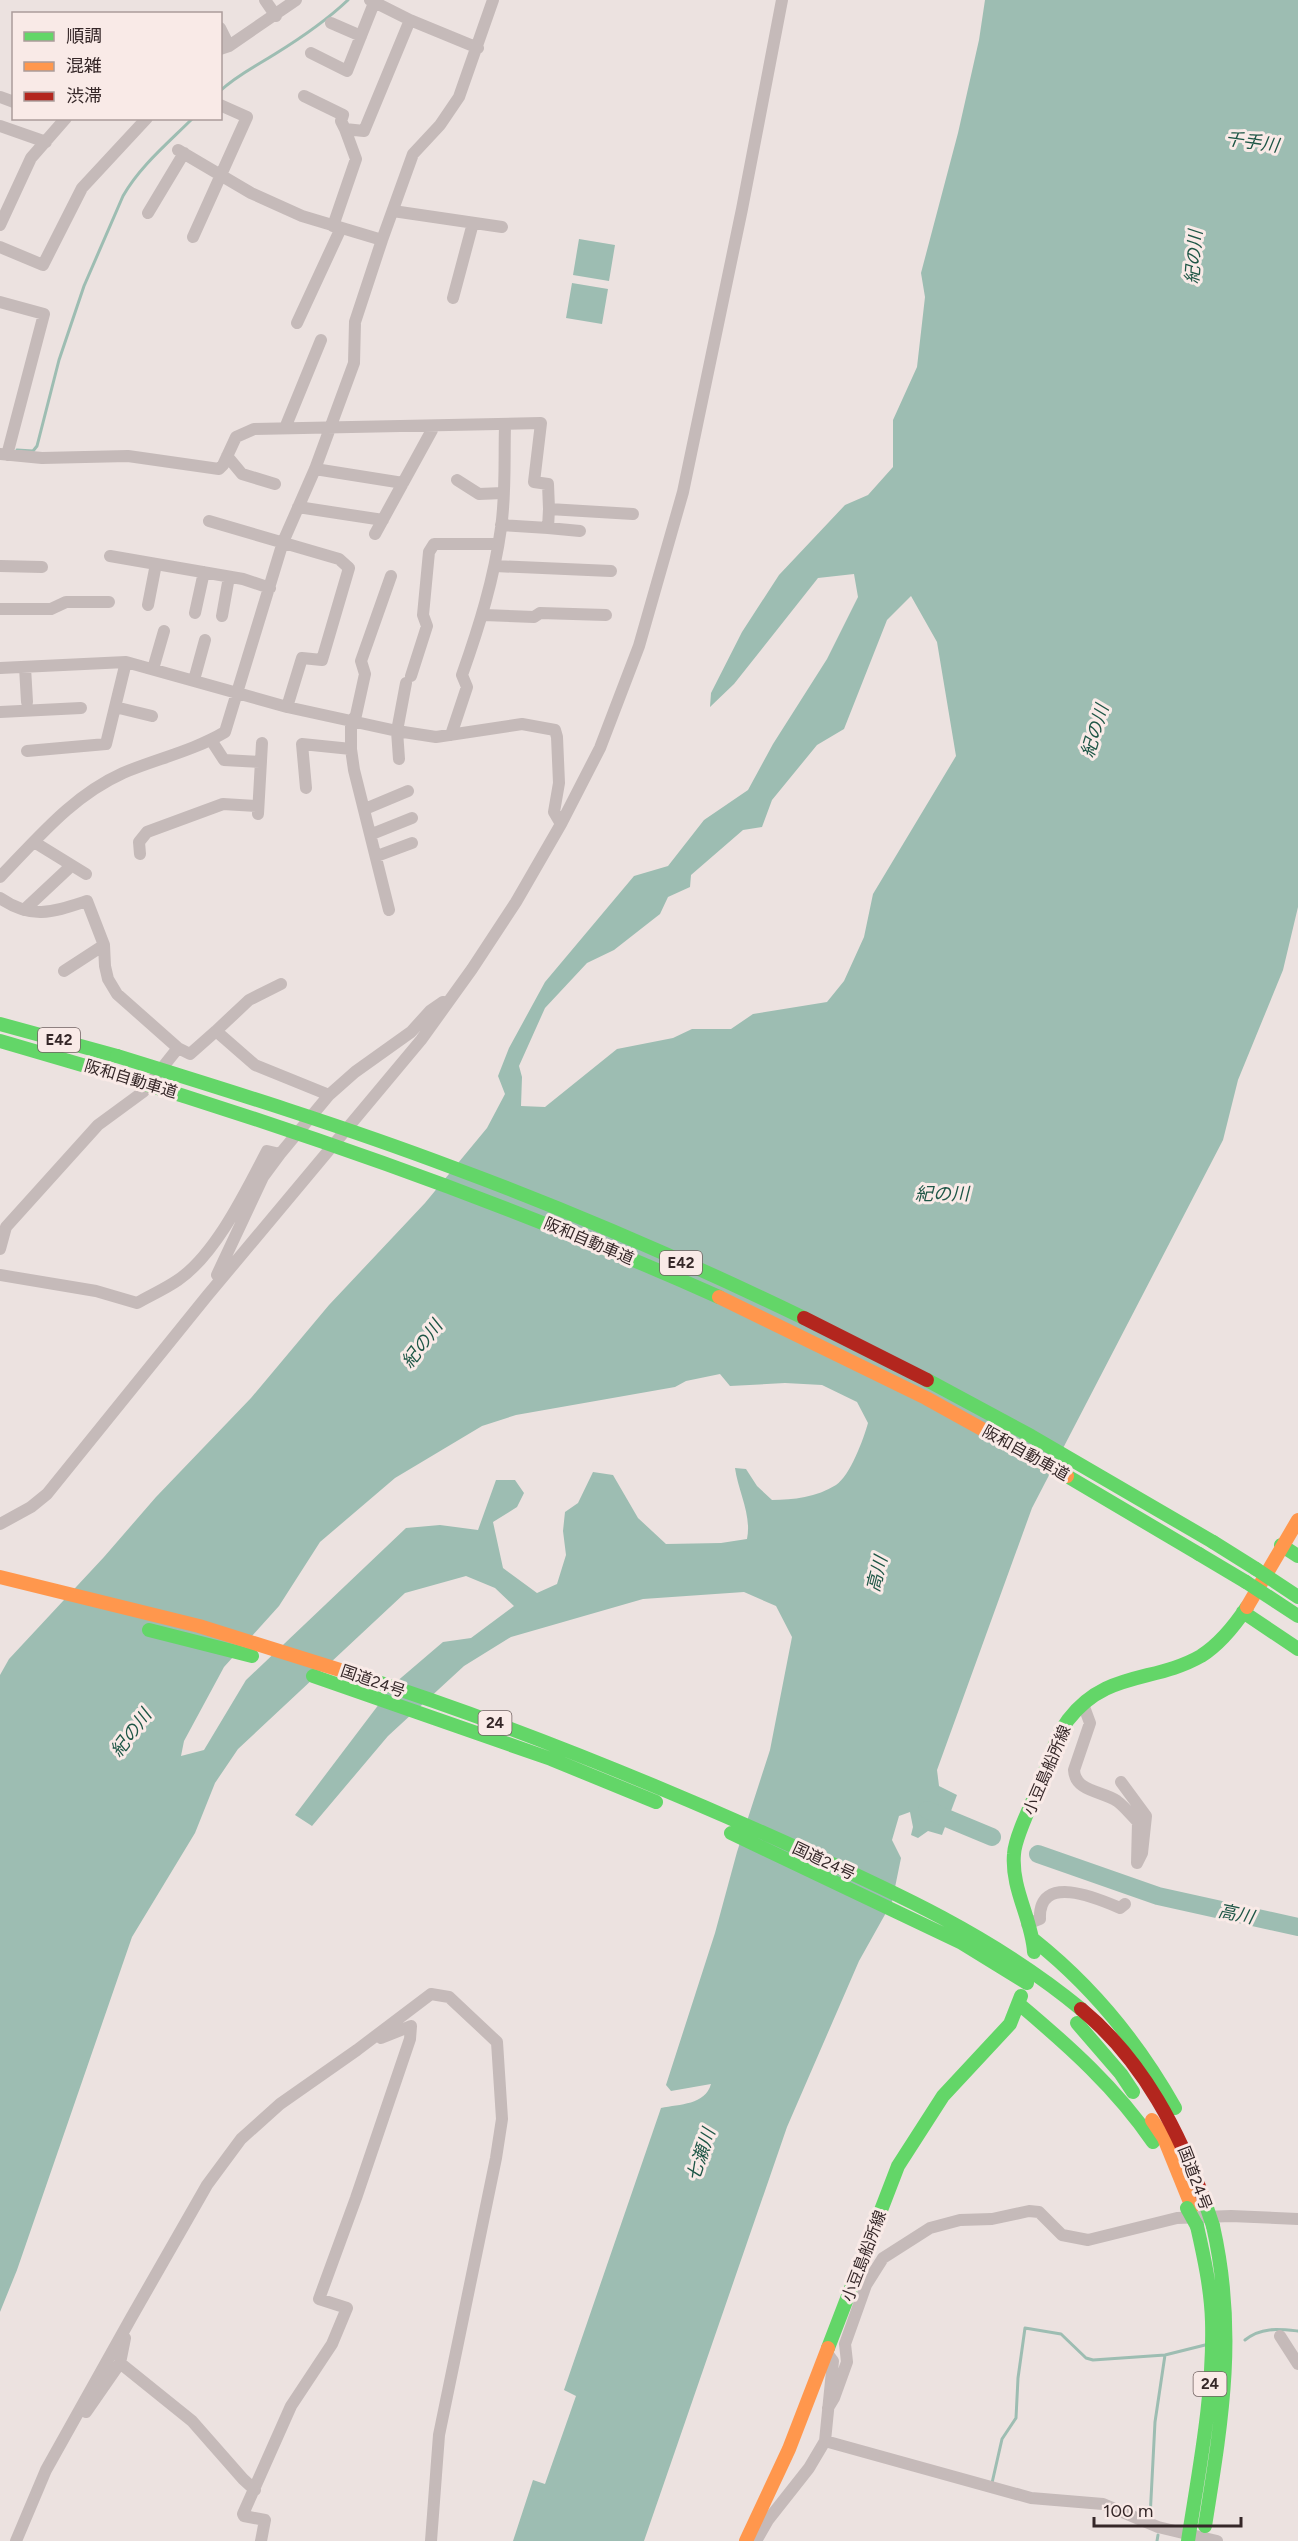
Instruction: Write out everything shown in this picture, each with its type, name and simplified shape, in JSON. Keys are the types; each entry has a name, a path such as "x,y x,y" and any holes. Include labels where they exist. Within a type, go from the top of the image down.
{"main road":[{"name":"阪和自動車道","path":"0,1024 117,1056 328,1123 458,1169 692,1267 921,1377 1041,1442 1213,1542 1298,1597"},
{"name":"阪和自動車道","path":"0,1041 321,1139 451,1185 685,1282 911,1390 1034,1456 1246,1582 1298,1616"},
{"name":"小豆島船所線","path":"1176,2120 1155,2070 1094,1993 1060,1959 1034,1946 1015,1877 1014,1851 1067,1720 1083,1704 1120,1680 1198,1659 1230,1631 1298,1520"},
{"path":"1281,1545 1298,1556"},
{"name":"国道24号","path":"0,1577 224,1634 365,1678 550,1743 772,1836 965,1936 1015,1973 1078,2024 1121,2074 1160,2143 1197,2226 1207,2274 1212,2321 1210,2379 1189,2538"},
{"path":"1243,1612 1298,1649"},
{"name":"国道24号","path":"135,1626 247,1655 315,1676 551,1759 718,1827 1011,1954 1044,1977 1088,2014 1126,2056 1176,2120 1213,2226 1222,2267 1226,2367 1208,2540"},
{"name":"小豆島船所線","path":"746,2541 789,2449 898,2166 921,2126 943,2096 1010,2024 1020,2000 1088,2061 1160,2143"}],"street":[{"path":"265,0 276,16"},
{"path":"225,48 276,16 296,0"},
{"path":"0,877 79,798 121,774 211,740 225,732 283,542 315,469 354,363 355,322 413,154 451,112 459,97 493,0"},
{"path":"0,1524 31,1507 47,1494 207,1296 421,1040 516,902 561,824 600,748 639,646 683,492 742,209 782,0"},
{"path":"311,53 347,71 372,2 478,48"},
{"path":"345,129 364,131 410,20"},
{"path":"331,23 361,36"},
{"path":"297,323 337,227 356,159 341,121 343,115 304,96"},
{"path":"193,237 247,117 222,106"},
{"path":"0,225 31,158 62,120"},
{"path":"0,247 43,265 82,188 145,120"},
{"path":"0,126 46,142"},
{"path":"148,213 181,152 251,193 302,216 382,240"},
{"path":"393,211 502,227"},
{"path":"453,298 473,223"},
{"path":"0,302 44,314 6,451 73,458 128,456 219,469 236,437 246,431 285,428 505,426 541,423 534,482 548,484 548,528"},
{"path":"285,428 321,340"},
{"path":"451,735 467,687 462,675 484,615 495,566 501,525 505,426"},
{"path":"375,534 432,430"},
{"path":"227,456 242,474 275,484"},
{"path":"315,469 403,483"},
{"path":"457,480 479,494 503,493"},
{"path":"298,507 383,520"},
{"path":"549,509 633,514"},
{"path":"209,521 339,559 349,568 322,660 302,658 287,707"},
{"path":"501,525 580,531"},
{"path":"399,759 397,731 409,679 427,626 423,615 429,552 434,544 498,544"},
{"path":"110,556 229,577 270,588"},
{"path":"148,605 156,564"},
{"path":"0,566 42,567"},
{"path":"495,566 611,571"},
{"path":"195,613 204,572"},
{"path":"389,910 372,834 354,770 351,723 356,715 365,674 361,661 391,576"},
{"path":"222,616 229,577"},
{"path":"0,609 51,609 66,602 109,602"},
{"path":"484,615 534,617 540,613 606,615"},
{"path":"153,669 164,631"},
{"path":"194,680 205,640"},
{"path":"0,669 126,662 287,707 351,723 397,731 436,737 522,724 555,730 559,783 554,812 561,824"},
{"path":"27,751 106,744 126,662"},
{"path":"25,667 27,702"},
{"path":"115,707 152,716"},
{"path":"0,712 81,708"},
{"path":"211,740 224,760 260,762"},
{"path":"140,854 139,842 147,832 224,804 258,810 262,743"},
{"path":"306,789 302,744 351,749"},
{"path":"365,809 408,791"},
{"path":"372,834 411,818"},
{"path":"34,842 86,874"},
{"path":"377,856 412,843"},
{"path":"24,910 71,866"},
{"path":"0,898 24,910 41,913 87,901 104,945 108,979 117,994 178,1048 190,1053 249,1000 281,984"},
{"path":"64,971 104,945"},
{"path":"207,1296 245,1220 263,1177 279,1154 329,1095 355,1072 411,1032 430,1011 449,998"},
{"path":"216,1031 255,1065 329,1095"},
{"path":"0,1249 6,1227 13,1219 98,1125 143,1092 178,1048"},
{"path":"0,1275 96,1291 137,1303 179,1280 194,1266 231,1220 267,1151 279,1154"},
{"path":"1083,1704 1090,1723 1074,1770 1074,1777 1078,1784 1117,1801 1138,1822 1137,1863 1142,1853 1146,1816 1121,1782"},
{"path":"1027,1924 1040,1919 1040,1909 1048,1898 1059,1892 1082,1893 1120,1908 1125,1904"},
{"path":"16,2541 46,2470 130,2318 207,2186 241,2139 280,2104 432,1994 449,1996 497,2042 502,2119 496,2158 442,2413 431,2541"},
{"path":"261,2541 265,2520 243,2514 291,2406 332,2344 346,2308 319,2299 385,2116 410,2039 411,2026 357,2050"},
{"path":"828,2408 847,2362 845,2344 866,2285 883,2258 930,2228 960,2220 992,2219 1029,2211 1039,2212 1062,2235 1088,2240 1177,2218 1231,2216 1298,2219"},
{"path":"46,2470 67,2444 120,2363 130,2318"},
{"path":"1280,2336 1298,2364"},
{"path":"756,2541 776,2510 809,2468 825,2441 833,2361 827,2353"},
{"path":"120,2363 192,2421 243,2480 255,2490"},
{"path":"825,2441 1013,2494 1031,2498 1103,2504 1189,2538 1208,2540"},
{"path":"764,2541 776,2510"}],"water":[{"name":"紀の川","path":"985,0 1298,0 1298,907 1283,970 1238,1080 1223,1140 1032,1508 937,1770 939,1786 957,1795 942,1835 928,1831 918,1838 911,1835 913,1827 910,1812 899,1816 892,1840 901,1858 892,1902 859,1961 787,2127 644,2541 513,2541 533,2480 545,2484 576,2396 564,2390 661,2108 698,2100 708,2091 711,2084 671,2091 666,2085 770,1750 792,1637 776,1606 744,1592 643,1599 511,1637 464,1666 388,1736 312,1826 295,1815 395,1683 443,1642 471,1638 514,1606 495,1588 466,1576 405,1593 238,1749 215,1783 195,1833 132,1937 17,2270 0,2312 0,1675 9,1659 104,1557 156,1497 251,1398 329,1305 425,1203 487,1128 505,1094 498,1076 509,1048 545,982 634,876 668,866 704,820 748,790 773,744 827,659 858,597 854,574 818,578 734,684 710,707 711,693 742,632 779,575 845,505 868,495 893,467 893,420 917,367 925,297 921,273 958,133 979,40","holes":["911,596 937,642 956,756 873,894 864,937 844,981 827,1002 753,1014 731,1029 692,1029 673,1038 617,1049 545,1107 521,1106 522,1077 519,1066 545,1008 587,963 614,950 660,914 668,897 690,887 691,875 743,830 762,827 772,800 817,745 844,729 887,620","720,1374 730,1386 785,1383 822,1385 857,1402 868,1423 856,1456 841,1480 829,1489 813,1495 772,1500 757,1486 746,1469 735,1468 748,1521 747,1539 721,1543 666,1544 638,1518 613,1475 593,1472 578,1503 565,1512 563,1531 566,1555 557,1584 537,1593 503,1568 493,1522 517,1507 524,1493 515,1480 496,1480 478,1530 440,1525 406,1528 246,1680 204,1750 181,1756 184,1741 224,1667 279,1606 320,1542 395,1478 482,1426 516,1415 675,1387 686,1381"]},
{"path":"579,239 615,245 609,281 573,275"},
{"path":"572,283 608,289 602,324 566,318"}],"waterway":[{"path":"222,89 313,29 348,0"},
{"path":"17,450 33,451 37,446 59,360 84,286 123,196 146,165 191,120"},
{"name":"高川","path":"927,1810 992,1837"},
{"name":"高川","path":"1038,1854 1158,1896 1298,1927"},
{"path":"992,2483 1002,2439 1016,2418 1018,2378 1025,2328 1061,2334 1086,2358 1093,2360 1165,2355 1205,2345"},
{"path":"1245,2340 1264,2331 1298,2331"},
{"path":"1150,2518 1155,2422 1165,2355"},
{"path":"1157,2541 1158,2535"}],"traffic: fast":[{"path":"0,1024 117,1056"},
{"path":"0,1041 113,1074"},
{"path":"117,1056 328,1123 499,1185 631,1239 804,1318"},
{"path":"113,1074 267,1123 420,1176 570,1234 719,1297"},
{"path":"927,1380 1031,1436 1213,1542"},
{"path":"1067,1476 1199,1554"},
{"path":"1213,1542 1256,1569"},
{"path":"1281,1545 1298,1556"},
{"path":"1199,1554 1246,1582"},
{"path":"1256,1569 1298,1597"},
{"path":"1246,1582 1298,1616"},
{"path":"1034,1952 1030,1928 1018,1892 1014,1854 1021,1828 1063,1727 1083,1704 1098,1693 1114,1685 1166,1670 1201,1656 1227,1634 1247,1607"},
{"path":"1243,1612 1298,1649"},
{"path":"149,1630 252,1656"},
{"path":"356,1675 466,1712 574,1753 825,1861 940,1916 1012,1959 1081,2009"},
{"path":"313,1676 551,1759 656,1802"},
{"path":"731,1833 962,1943 1027,1983"},
{"path":"1034,1940 1076,1977 1113,2017 1146,2061 1175,2108"},
{"path":"828,2348 898,2166 943,2096 1010,2024 1021,1996"},
{"path":"1019,2004 1091,2068 1139,2122 1153,2142"},
{"path":"1077,2023 1121,2074 1133,2092"},
{"path":"1187,2208 1197,2226"},
{"path":"1207,2208 1213,2226"},
{"path":"1188,2541 1205,2432 1212,2349 1210,2297 1197,2226"},
{"path":"1205,2526 1221,2412 1225,2340 1224,2303 1213,2226"}],"traffic: slow":[{"path":"719,1297 926,1398 1067,1476"},
{"path":"1247,1607 1298,1520"},
{"path":"0,1577 199,1626 356,1675"},
{"path":"1152,2120 1164,2138 1192,2207"},
{"path":"746,2541 789,2449 828,2348"}],"traffic: jam":[{"path":"804,1318 927,1380"},
{"path":"1081,2009 1123,2051 1158,2100 1185,2153 1207,2208"}],"water label":[{"name":"千手川","path":"1252,142"},
{"name":"七瀬川","path":"701,2155"}]}
